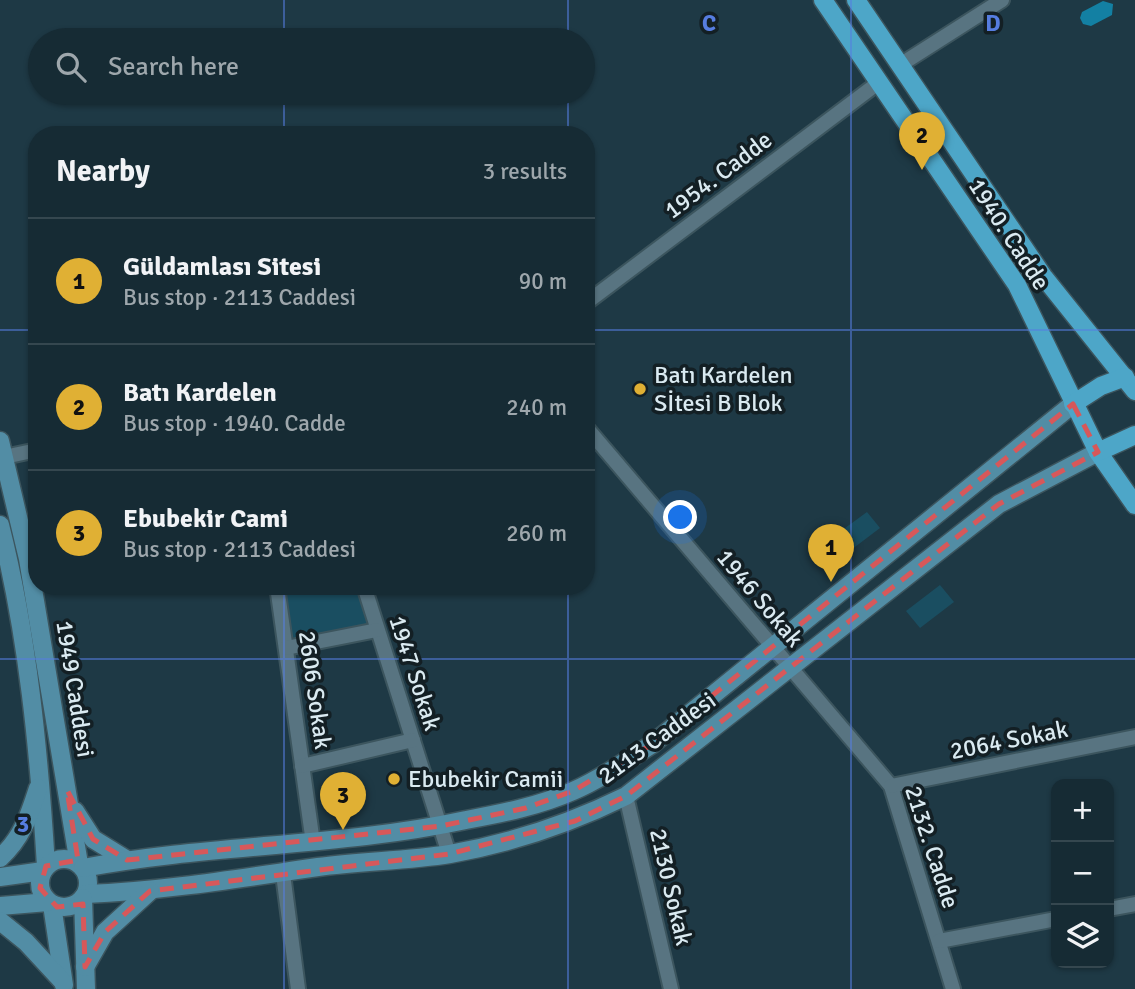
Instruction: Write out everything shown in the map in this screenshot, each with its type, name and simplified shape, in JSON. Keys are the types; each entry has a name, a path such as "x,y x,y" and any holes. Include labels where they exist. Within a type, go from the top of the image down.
{"main road":[{"name":"1940. Cadde","path":"823,0 1017,285 1098,452 1135,505"},
{"name":"1940. Cadde","path":"856,0 1043,276 1132,381"},
{"path":"1073,404 1101,386 1132,381"},
{"path":"1098,452 1135,435"}],"street":[{"path":"900,65 1002,0"},
{"name":"1954. Cadde","path":"595,296 877,83"},
{"name":"2113 Caddesi","path":"81,866 313,843 440,826 526,808 573,791 651,745 1073,404"},
{"name":"1946 Sokak","path":"595,439 790,669"},
{"path":"1,452 28,450"},
{"name":"1949 Caddesi","path":"1,452 28,559"},
{"name":"2113 Caddesi","path":"85,896 150,891 449,854 525,837 575,821 625,796 999,504 1098,452"},
{"name":"1949 Caddesi","path":"0,524 27,663 41,778 45,869"},
{"name":"1949 Caddesi","path":"34,595 81,866"},
{"name":"2606 Sokak","path":"278,595 313,843"},
{"name":"1947 Sokak","path":"367,595 449,854"},
{"path":"286,648 377,630"},
{"name":"2132. Cadde","path":"790,669 891,786 953,989"},
{"name":"2064 Sokak","path":"891,786 1135,737"},
{"path":"302,766 413,740"},
{"path":"0,858 13,846 27,824 41,778"},
{"path":"67,790 82,825 93,839 127,860"},
{"name":"2130 Sokak","path":"625,796 671,989"},
{"path":"0,877 45,869 62,859 81,866 88,883 85,896 86,989"},
{"path":"45,869 40,888 50,904 64,986"},
{"path":"283,874 298,989"},
{"path":"85,967 105,932 123,912 150,891"},
{"path":"0,906 50,904 66,908 85,896"},
{"path":"1114,908 1135,904"},
{"path":"939,941 1051,920"},
{"path":"0,921 26,942 64,986"}],"highlighted area":[{"path":"1073,404 1098,452 999,504 626,796 575,821 449,854 150,891 105,932 85,967 83,904 57,907 40,888 46,866 78,860 67,790 93,839 127,860 441,826 526,808 573,791 651,745"}],"shaded area":[{"path":"1103,1 1113,4 1112,15 1091,26 1083,24 1080,18 1082,12"},
{"path":"867,512 880,528 843,556 830,539"},
{"path":"940,585 954,602 920,628 906,611"},
{"path":"286,595 362,595 371,625 292,641"}],"place":[{"name":"Batı Kardelen","path":"922,170"},
{"name":"Batı Kardelen Sİtesi B Blok","path":"640,389"},
{"name":"Güldamlası Sitesi","path":"831,582"},
{"name":"Ebubekir Camii","path":"394,779"},
{"name":"Ebubekir Cami","path":"343,830"}]}
